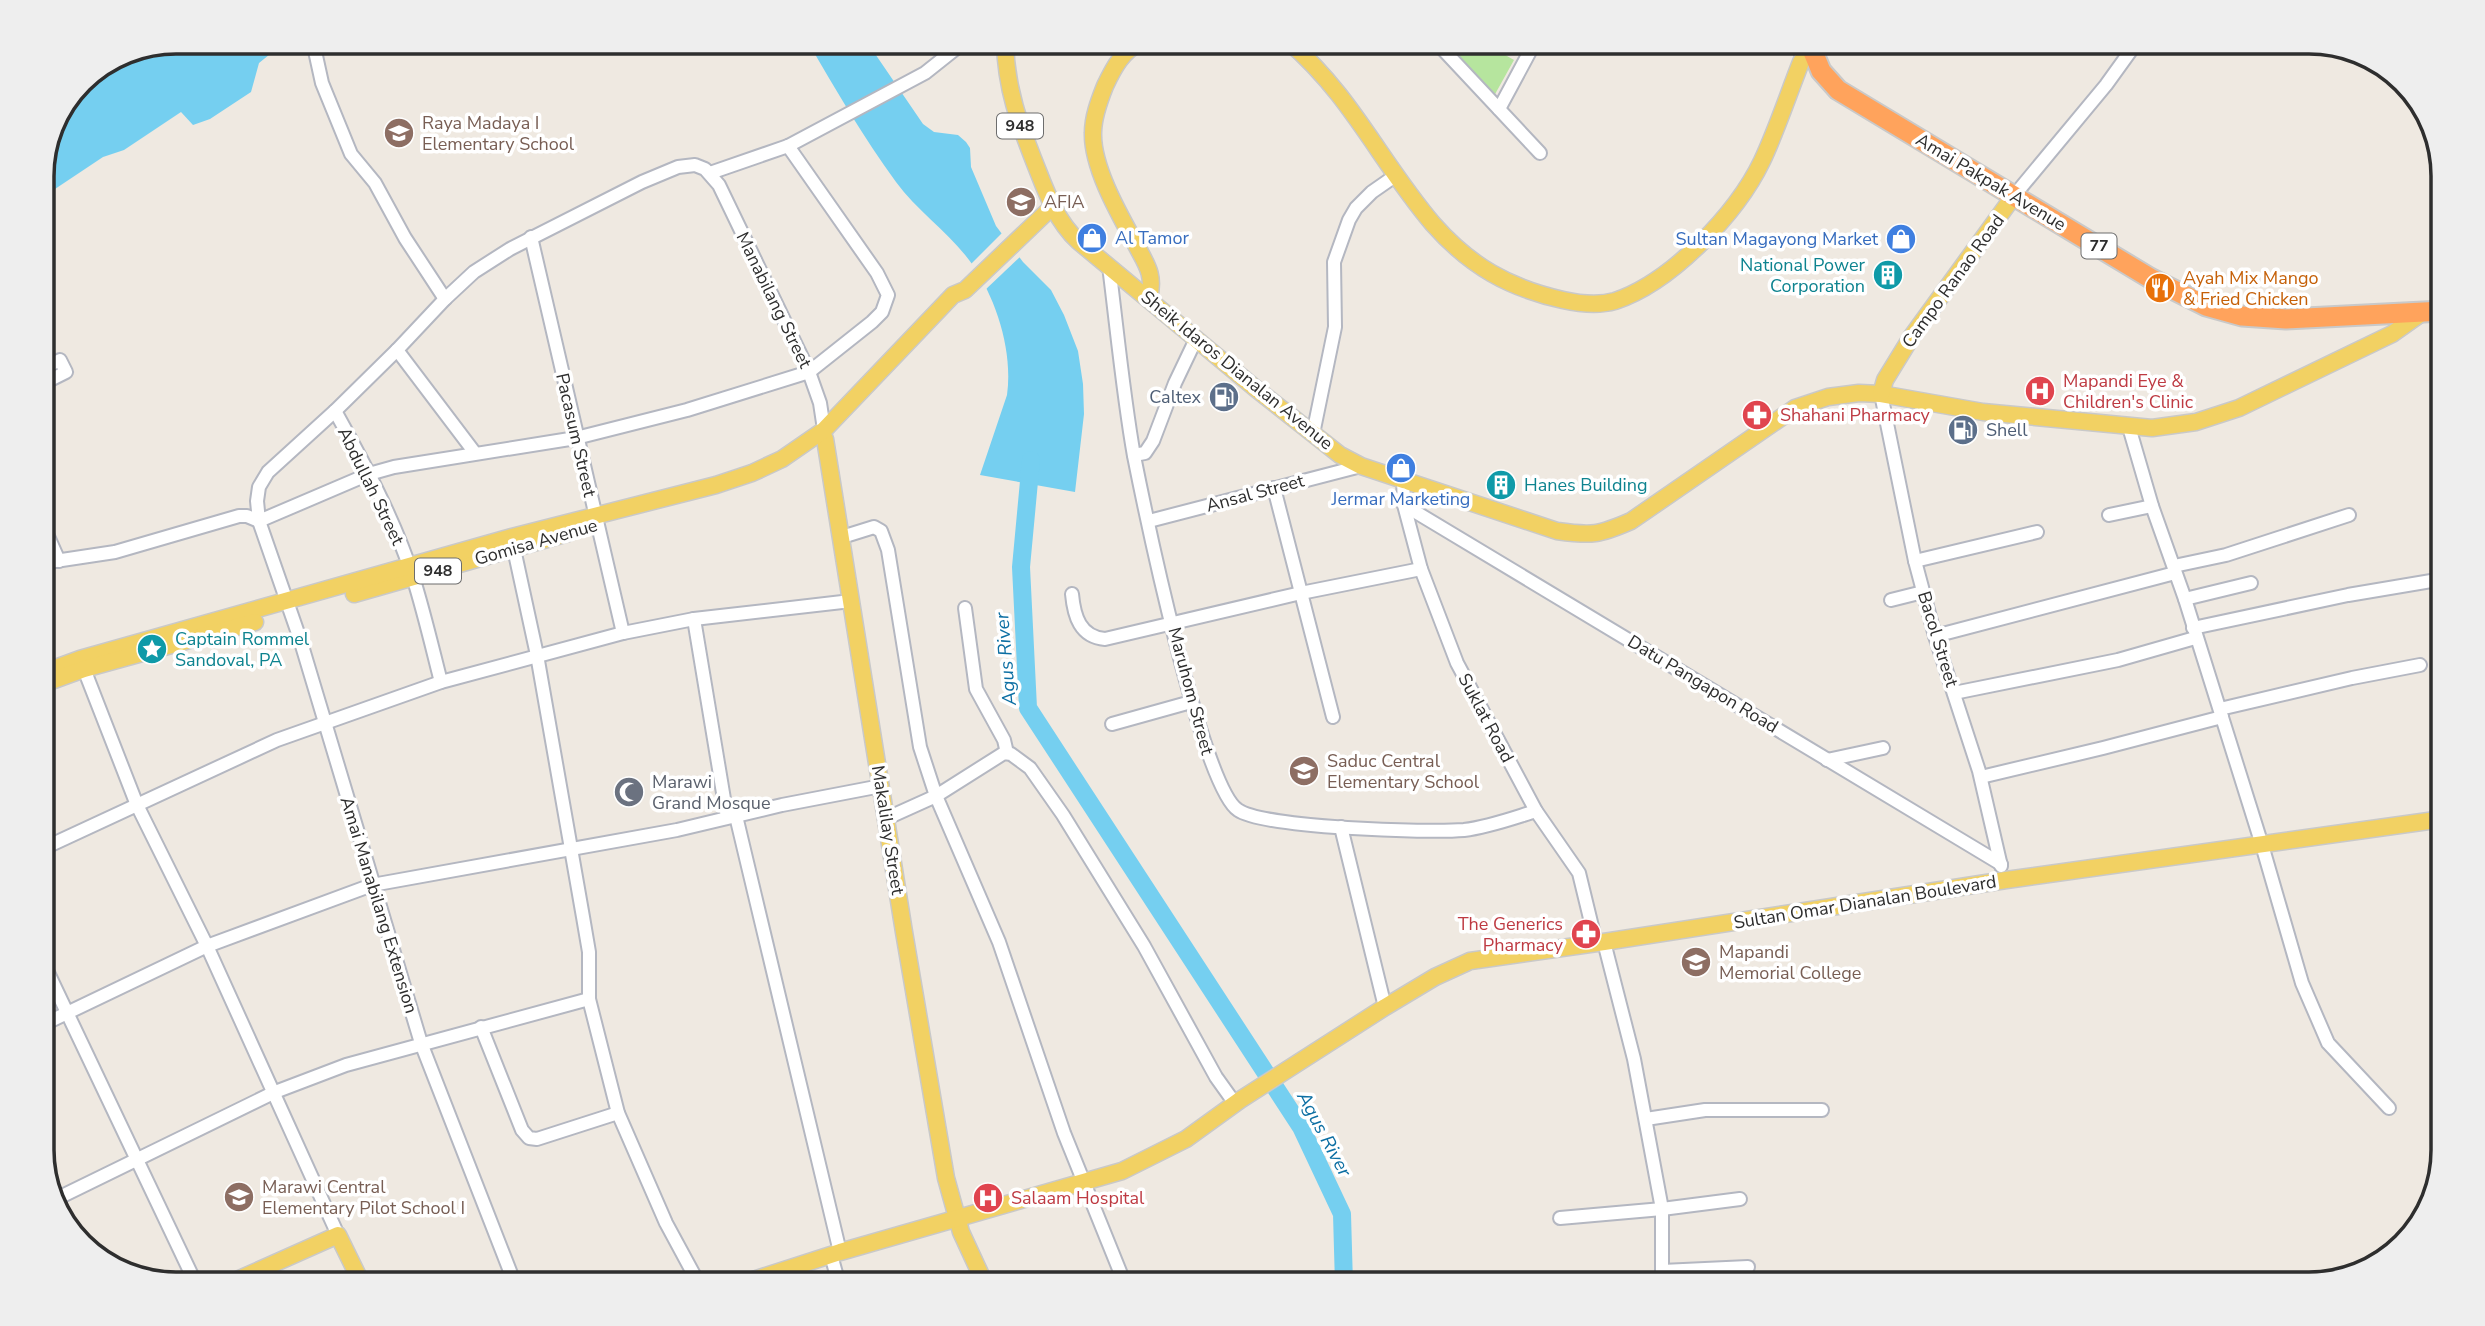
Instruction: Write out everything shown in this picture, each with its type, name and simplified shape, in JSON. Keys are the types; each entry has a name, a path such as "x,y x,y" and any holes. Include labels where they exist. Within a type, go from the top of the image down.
{"highway":[{"name":"Amai Pakpak Avenue","path":"1809,54 1838,90 2150,278 2206,306 2225,312 2286,319 2430,313"}],"main road":[{"name":"948","path":"1005,54 1011,99 1052,207"},
{"path":"1126,54 1111,72 1099,101 1093,131 1097,160 1151,274 1149,298"},
{"path":"1303,54 1332,84 1395,176 1435,226 1490,272 1532,293 1583,304 1615,301 1644,286 1679,263 1726,216 1762,161 1801,54"},
{"name":"Campo Ranao Road","path":"1881,394 1885,380 1912,336 2013,197"},
{"name":"Gomisa Avenue","path":"55,679 289,607 596,520 719,491 786,466 825,435 959,302 968,287 1052,207"},
{"name":"Sheik Idaros Dianalan Avenue","path":"1052,207 1067,230 1109,267 1340,455 1362,466 1557,531 1583,534 1604,533 1631,521 1795,408 1828,397 1859,393 1881,394 1983,412 2129,427 2175,426 2213,418 2239,408 2430,315"},
{"name":"Makalilay Street","path":"825,435 885,819 946,1178 957,1219 980,1272"},
{"name":"Gomisa Avenue","path":"411,573 514,549 596,520"},
{"name":"Gomisa Avenue","path":"55,668 80,659 289,607"},
{"name":"Sultan Omar Dianalan Boulevard","path":"777,1272 1122,1171 1185,1139 1235,1099 1435,977 1470,961 2006,880 2431,821"},
{"path":"255,1272 338,1235 356,1272"}],"street":[{"path":"316,54 322,83 351,154 374,183 405,238 445,299"},
{"name":"Amai Manabilang Extension","path":"510,1272 421,1043 289,607 259,521 259,487 268,472 397,351 445,299 492,259 612,196 670,170 687,166 707,171 788,146 925,73 949,54"},
{"path":"1447,54 1540,153"},
{"path":"1499,109 1529,54"},
{"name":"Campo Ranao Road","path":"2013,197 2098,95 2128,54"},
{"path":"55,561 115,552 239,516 259,521 369,474 411,463 576,438 687,410 809,372 872,322 881,312 888,295 877,273 788,146"},
{"name":"Manabilang Street","path":"707,171 719,185 809,372 820,403 825,435"},
{"path":"1313,434 1335,327 1334,262 1356,208 1371,192 1395,176"},
{"name":"Pacasum Street","path":"531,237 623,633"},
{"name":"Maruhom Street","path":"1109,267 1134,455 1149,522 1191,702 1212,766 1231,805 1243,813 1261,818 1341,827 1424,831 1465,830 1536,811"},
{"path":"1134,455 1145,453 1153,441 1175,383 1196,339"},
{"path":"397,351 475,453"},
{"path":"55,367 63,366 55,373"},
{"name":"Bacol Street","path":"1881,394 1923,593 1981,777 2006,880"},
{"name":"Abdullah Street","path":"335,411 369,474 411,573 441,682"},
{"path":"2129,427 2152,506 2221,713 2302,983 2322,1031 2337,1055 2389,1108"},
{"name":"Ansal Street","path":"1149,522 1362,466"},
{"name":"Suklat Road","path":"1403,480 1404,505 1421,569 1457,663 1536,811 1579,873 1634,1059 1662,1209 1662,1272"},
{"path":"1273,488 1333,717"},
{"name":"Datu Pangapon Road","path":"1404,505 2001,864"},
{"path":"2109,515 2152,506"},
{"path":"1935,636 2175,570 2350,515"},
{"path":"842,537 874,527 882,534 893,572 920,747 936,796 999,942 1061,1124 1120,1272"},
{"path":"1915,561 2037,532"},
{"path":"514,549 537,655 589,952 589,999 618,1113 666,1223 693,1272"},
{"path":"55,552 59,561"},
{"path":"1072,594 1073,607 1081,627 1094,638 1105,639 1301,593 1421,569"},
{"path":"1954,693 2118,660 2194,633 2348,595 2430,581"},
{"path":"2185,599 2251,583"},
{"path":"1891,600 1923,593"},
{"path":"55,843 276,740 441,682 623,633 694,619 851,601"},
{"path":"965,608 976,689 1004,740 1007,753 1030,768 1063,815 1144,946 1216,1077 1235,1099"},
{"path":"694,619 732,817 837,1272"},
{"path":"1981,777 2325,684 2420,665"},
{"path":"84,669 137,805 207,946 338,1235"},
{"path":"1112,724 1191,702"},
{"path":"1827,760 1883,748"},
{"path":"885,819 936,796 1007,753"},
{"path":"55,1019 207,946 372,885 677,830 881,786"},
{"path":"1341,827 1385,1007"},
{"path":"55,986 190,1272"},
{"path":"64,1195 275,1092 346,1065 589,999"},
{"path":"481,1027 522,1130 529,1138 537,1139 618,1113"},
{"path":"1646,1119 1705,1110 1822,1110"},
{"path":"1560,1217 1662,1209 1740,1199"},
{"path":"1709,1272 1748,1267"}],"green space":[{"path":"1456,54 1504,54 1514,60 1494,96"}],"water":[{"path":"270,54 259,63 251,92 210,119 193,125 181,112 124,150 103,157 55,189 58,144 67,122 79,102 96,84 115,71 160,55"},
{"path":"815,54 875,54 923,124 934,132 958,135 970,148 971,167 996,226 1023,262 1051,290 1078,351 1084,414 1075,492 980,475 1007,395 1008,361 996,310 981,278 964,253 905,193 850,113"}],"pier":[{"path":"1004,231 1022,255 984,291 969,266"}],"waterway":[{"name":"Agus River","path":"1031,460 1021,567 1028,708 1301,1127 1342,1214 1344,1272"}],"place":[{"name":"Raya Madaya I Elementary School","path":"399,133"},
{"name":"AFIA","path":"1021,202"},
{"name":"Al Tamor","path":"1092,238"},
{"name":"Sultan Magayong Market","path":"1901,239"},
{"name":"National Power Corporation","path":"1888,275"},
{"name":"Ayah Mix Mango & Fried Chicken","path":"2160,288"},
{"name":"Mapandi Eye & Children's Clinic","path":"2040,391"},
{"name":"Caltex","path":"1224,397"},
{"name":"Shahani Pharmacy","path":"1757,415"},
{"name":"Shell","path":"1963,430"},
{"name":"Jermar Marketing","path":"1401,468"},
{"name":"Hanes Building","path":"1501,485"},
{"name":"Captain Rommel Sandoval, PA","path":"152,649"},
{"name":"Saduc Central Elementary School","path":"1304,771"},
{"name":"Marawi Grand Mosque","path":"629,792"},
{"name":"The Generics Pharmacy","path":"1586,934"},
{"name":"Mapandi Memorial College","path":"1696,962"},
{"name":"Marawi Central Elementary Pilot School I","path":"239,1197"},
{"name":"Salaam Hospital","path":"988,1198"}]}
